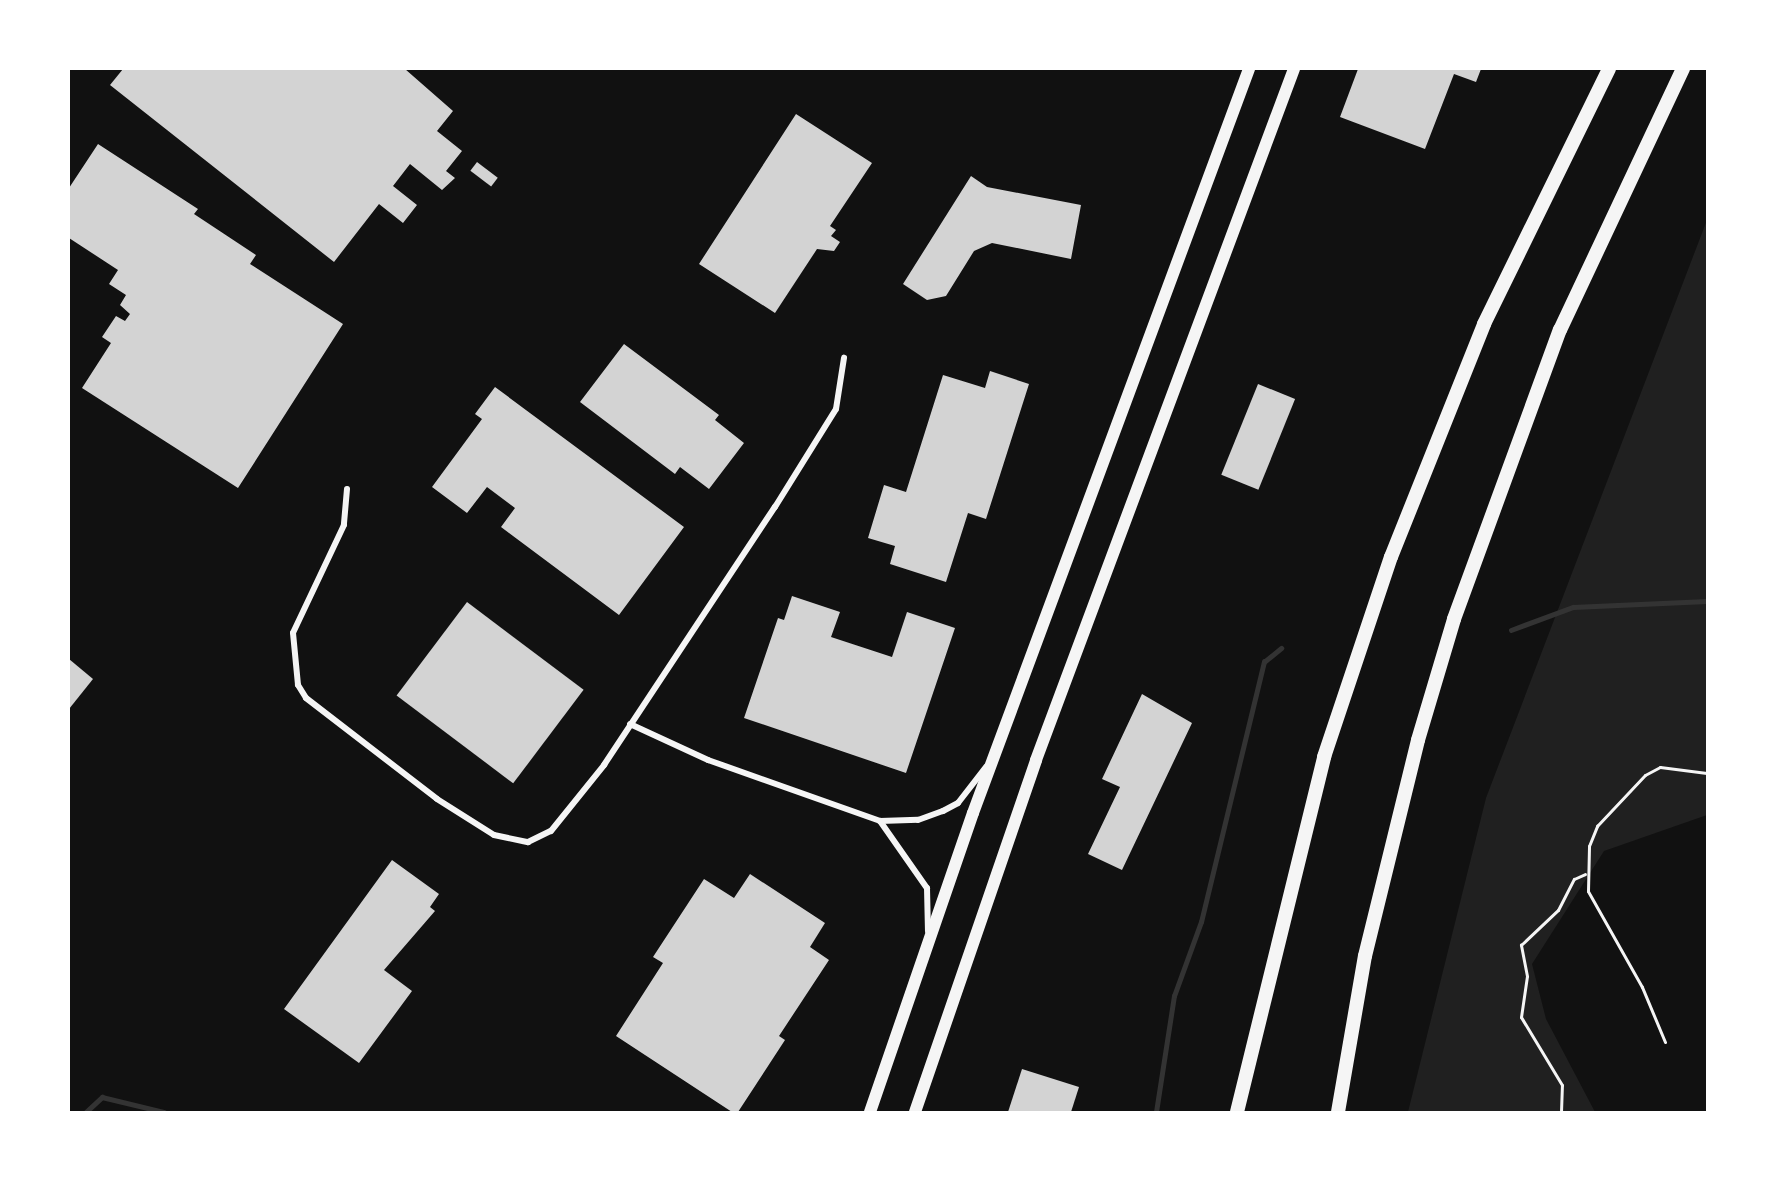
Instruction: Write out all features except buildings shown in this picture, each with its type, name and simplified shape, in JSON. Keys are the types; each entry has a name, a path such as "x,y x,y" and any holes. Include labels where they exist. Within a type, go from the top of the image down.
{"highway":[{"path":"1237,1112 1324,757 1391,558 1484,324 1609,69"},
{"path":"1338,1112 1365,956 1418,740 1454,619 1560,330 1683,69"}],"main road":[{"path":"870,1112 993,758 1249,69"},
{"path":"915,1112 1036,760 1294,69"}],"street":[{"path":"346,489 344,525 293,633 294,672 306,698 437,799 494,835 520,841 551,831 568,814 630,724 818,441 836,409 844,358"},
{"path":"630,724 708,760 880,821 918,820 951,807 993,758"},
{"path":"880,821 927,888 927,944"}],"path":[{"path":"1665,1042 1642,987 1588,891 1585,874 1597,826 1645,775 1660,767 1707,773"},
{"path":"1561,1112 1562,1085 1521,1017 1527,975 1521,945 1558,910 1574,879 1585,874"}],"shaded area":[{"path":"1707,220 1707,815 1604,851 1532,964 1546,1019 1595,1112 1408,1112 1486,798"}],"waterway":[{"path":"1511,630 1573,607 1707,601"},
{"path":"1156,1112 1174,996 1201,922 1264,662 1281,648"},
{"path":"86,1112 102,1097 164,1112"}]}
